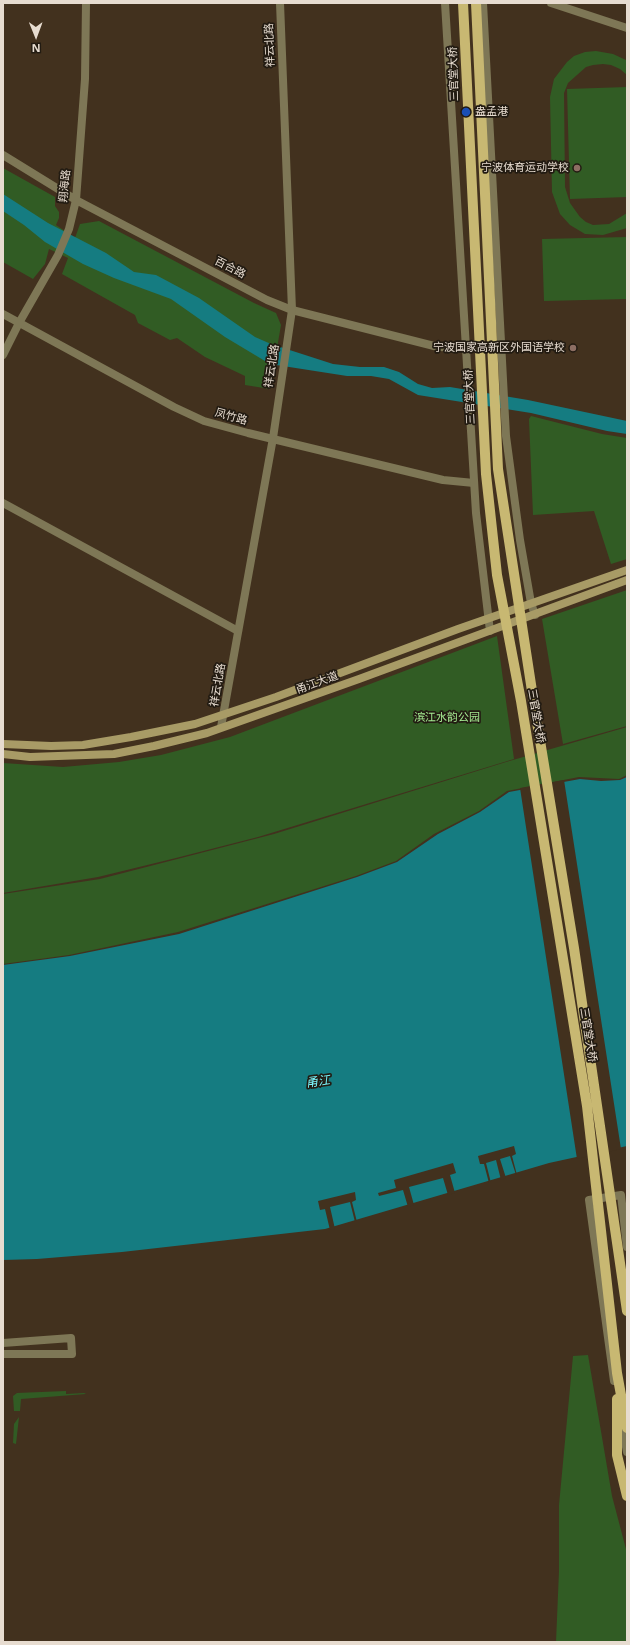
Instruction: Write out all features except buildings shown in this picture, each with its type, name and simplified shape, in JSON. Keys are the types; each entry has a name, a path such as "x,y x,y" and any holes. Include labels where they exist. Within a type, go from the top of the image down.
{"main road":[{"name":"三官堂大桥","path":"463,3 486,474 496,567 522,701 587,1106 617,1373 627,1428"},
{"name":"三官堂大桥","path":"476,3 498,469 534,704 574,948 627,1311"},
{"name":"甬江大道","path":"3,744 51,746 83,745 181,727 276,697 488,618 627,570"},
{"name":"甬江大道","path":"3,754 30,757 114,754 207,733 310,697 627,580"},
{"path":"617,1373 617,1455 627,1496"}],"street":[{"name":"翔海路","path":"3,356 19,323 58,255 69,229 76,200 84,79 86,3"},
{"name":"祥云北路","path":"221,727 273,438 292,310 280,3"},
{"path":"445,3 476,513 490,631"},
{"path":"483,3 506,436 517,525 531,603 535,615"},
{"path":"552,3 627,28"},
{"name":"百合路","path":"3,155 76,200 267,300 292,310 438,347 466,348"},
{"name":"凤竹路","path":"3,314 180,410 204,421 443,480 474,483"},
{"path":"3,503 238,631"},
{"path":"627,1248 621,1195 589,1200 612,1371 627,1452"},
{"path":"3,1342 71,1338 72,1354 3,1354"}],"green space":[{"path":"596,51 613,54 626,60 627,75 620,69 611,65 593,65 586,67 568,83 564,93 565,187 570,203 580,217 593,225 609,224 627,213 627,228 603,235 585,234 570,225 560,214 552,192 550,97 554,79 567,62 574,56 585,52"},
{"path":"627,87 627,197 570,199 567,89"},
{"path":"3,168 55,197 55,206 59,212 59,218 56,225 75,238 80,224 99,221 254,303 276,313 281,325 270,389 245,385 245,376 205,357 177,338 170,340 138,323 135,315 62,274 68,258 49,249 45,264 33,279 3,262"},
{"path":"627,237 627,299 544,301 542,239"},
{"path":"531,416 602,434 627,438 627,559 611,564 594,511 533,515 529,419"},
{"path":"627,590 627,726 563,744 542,619"},
{"name":"滨江水韵公园","path":"497,636 514,759 258,837 98,877 3,893 3,763 63,767 119,762 161,755 230,737"},
{"path":"627,727 627,775 619,779 579,777 507,791 479,811 434,834 396,861 356,876 178,932 69,955 3,964 3,894 100,879 274,834 506,762"},
{"path":"588,1355 612,1496 627,1553 627,1642 556,1642 559,1571 559,1505 573,1356"},
{"path":"66,1391 66,1394 86,1394 21,1399 20,1411 14,1411 13,1396 17,1393"},
{"path":"19,1417 16,1444 13,1443 14,1424"}],"water":[{"path":"3,194 48,223 106,253 134,272 156,275 199,298 255,337 271,344 333,364 360,367 384,367 399,372 418,384 432,388 450,387 528,400 627,421 627,434 607,431 531,413 418,395 389,379 371,376 347,376 270,364 225,337 171,299 114,278 83,264 45,242 24,225 3,211"},
{"name":"甬江","path":"627,777 627,1146 549,1163 325,1229 122,1252 37,1259 3,1260 3,965 70,956 179,934 357,877 397,862 438,834 480,812 509,792 580,779 601,781 620,780"}],"pier":[{"path":"564,780 621,1149 577,1159 520,788"},
{"path":"514,1146 516,1154 512,1156 517,1175 510,1156 500,1159 506,1178 501,1180 496,1160 486,1163 491,1183 489,1183 484,1164 480,1164 478,1156"},
{"path":"453,1163 456,1173 450,1175 455,1193 448,1195 443,1178 409,1187 414,1205 408,1207 403,1190 379,1196 378,1193 396,1188 394,1180"},
{"path":"355,1192 356,1200 352,1202 357,1222 355,1222 350,1202 330,1207 335,1229 330,1230 325,1209 320,1210 318,1201"}],"place":[{"name":"盎孟港","path":"466,112"},
{"name":"宁波体育运动学校","path":"577,168"},
{"name":"宁波国家高新区外国语学校","path":"573,348"}]}
